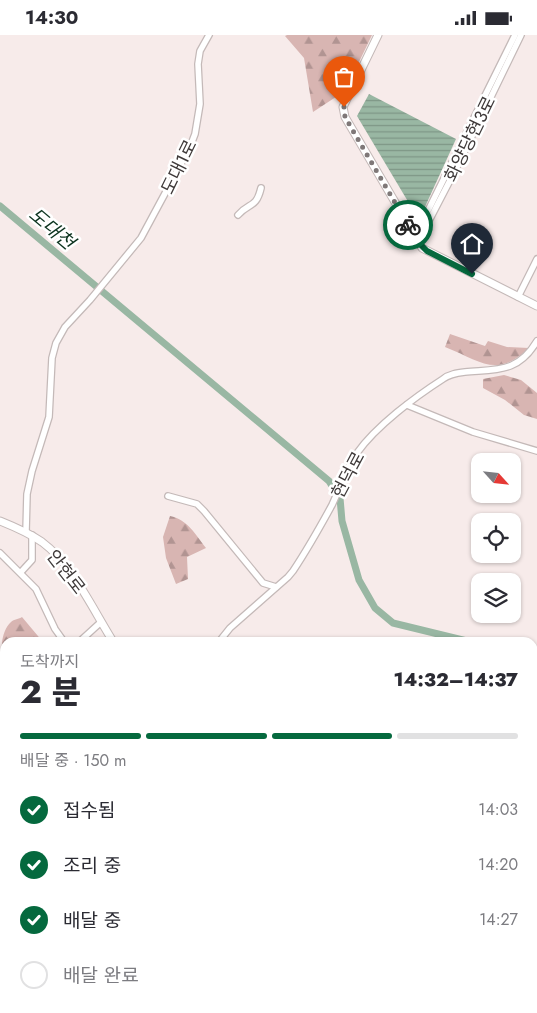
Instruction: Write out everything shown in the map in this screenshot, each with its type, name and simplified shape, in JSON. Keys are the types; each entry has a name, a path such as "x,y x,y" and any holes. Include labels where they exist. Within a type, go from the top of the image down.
{"main road":[{"path":"380,35 344,107 343,114 417,238 427,251 537,306"},
{"path":"520,296 537,301"},
{"name":"안현로","path":"0,521 29,534 57,556 69,571 110,637"}],"street":[{"name":"도대1로","path":"29,534 28,486 49,417 52,358 56,343 65,327 141,238 190,147 195,134 200,105 198,64 200,51 208,35"},
{"name":"화양당현3로","path":"417,238 515,35"},
{"name":"화양당현3로","path":"417,238 458,165 521,35"},
{"path":"238,215 242,209 252,206 258,200 261,188"},
{"path":"520,296 537,259"},
{"path":"520,296 537,267"},
{"name":"현덕로","path":"223,637 230,628 288,577 298,563 334,499 360,448 372,435 406,405 445,377 458,373 507,368 518,363 530,353 537,341"},
{"path":"406,405 473,432 537,451"},
{"path":"168,496 197,504 263,583 276,587"},
{"path":"21,573 32,560 29,534"},
{"path":"0,553 36,589 61,637"},
{"path":"85,637 101,622"}],"green space":[{"path":"372,35 345,91 313,112 304,58 285,36"},
{"path":"450,334 485,346 488,341 507,347 529,348 507,363 488,364 445,347"},
{"path":"504,375 521,380 537,393 537,419 524,415 505,400 483,388 483,379"},
{"path":"170,516 186,524 206,548 187,557 188,579 176,584 166,558 163,537"},
{"path":"22,617 39,637 3,637 7,626 14,620"}],"shaded area":[{"path":"369,94 456,139 419,220 357,116"}],"waterway":[{"name":"도대천","path":"0,206 329,481 340,498 342,521 359,580 375,608 393,623 450,637"}],"way so far":[{"path":"344,107 343,114 408,225"}],"route":[{"path":"408,225 422,248 472,274"}]}
